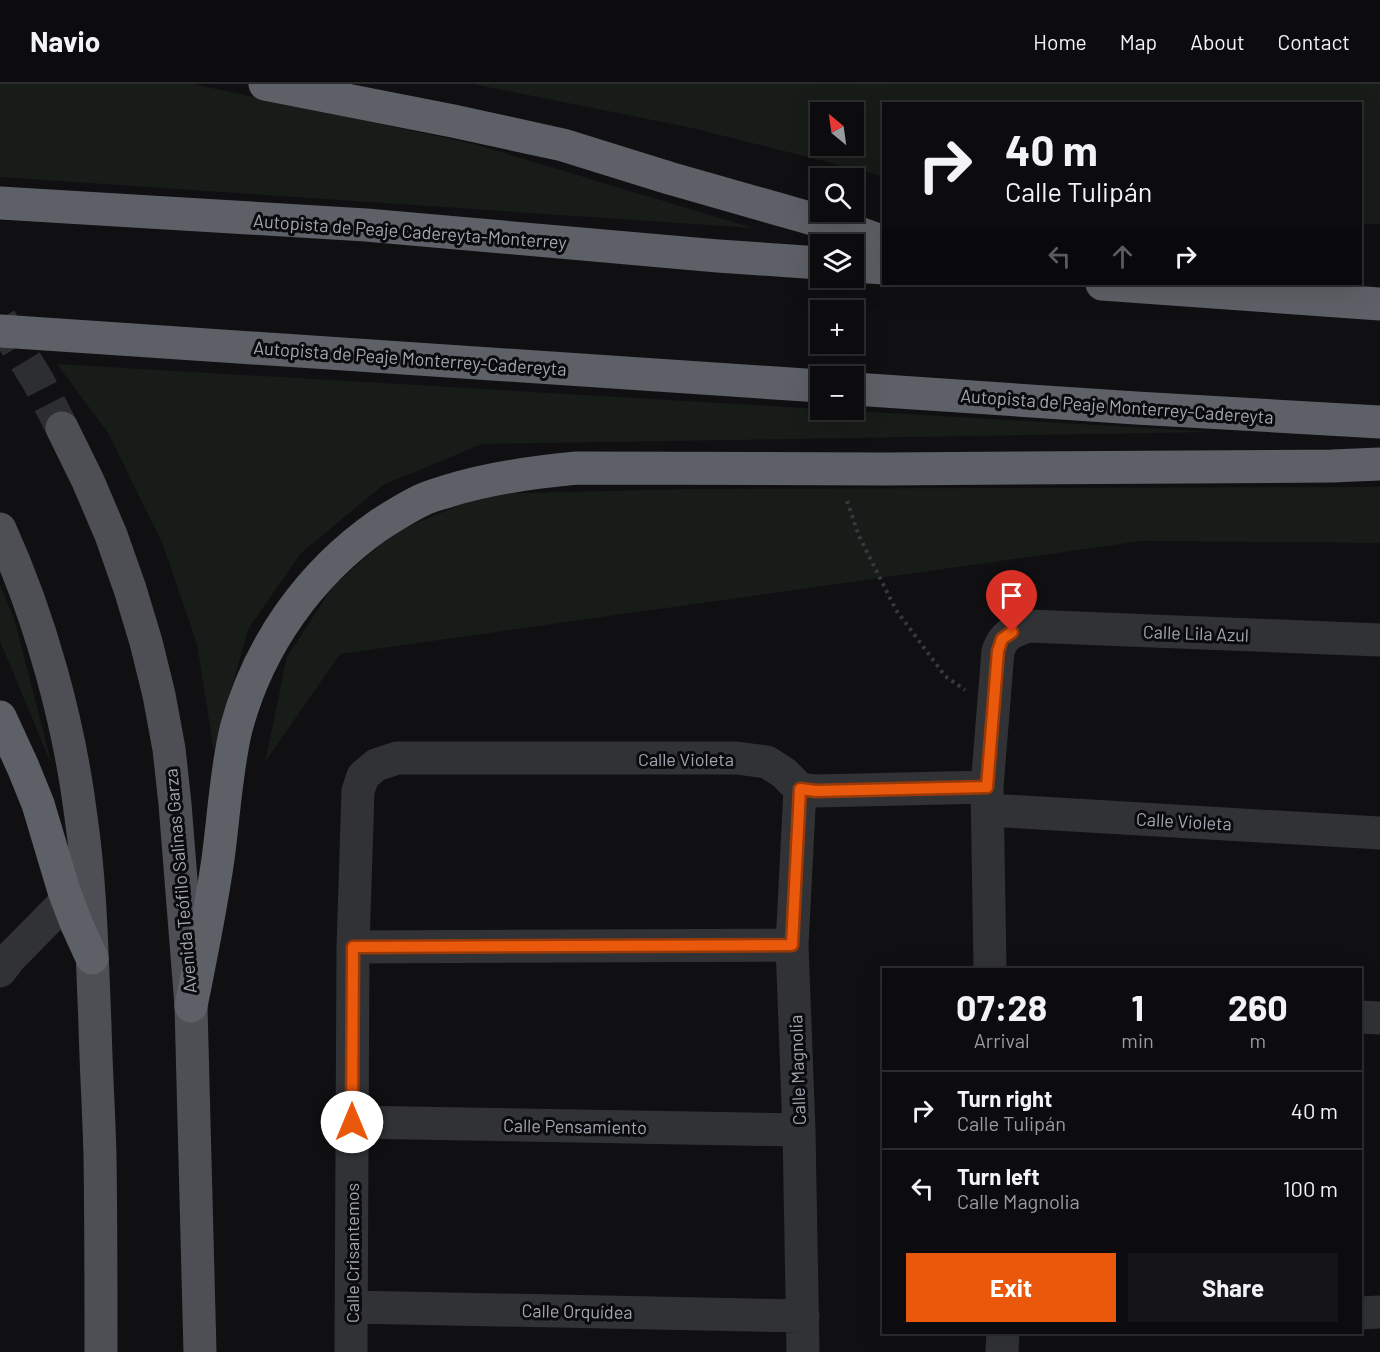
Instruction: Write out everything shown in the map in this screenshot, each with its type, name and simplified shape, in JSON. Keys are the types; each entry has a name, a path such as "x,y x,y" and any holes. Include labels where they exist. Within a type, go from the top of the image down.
{"highway":[{"path":"265,84 564,145 669,178 848,229 882,241"},
{"name":"Autopista de Peaje Cadereyta-Monterrey","path":"0,203 366,225 810,262"},
{"path":"864,267 882,268"},
{"path":"1116,285 1380,304"},
{"path":"1309,299 1380,289"},
{"name":"Autopista de Peaje Monterrey-Cadereyta","path":"0,331 810,385"},
{"name":"Autopista de Peaje Monterrey-Cadereyta","path":"864,390 1380,422"},
{"path":"191,1006 218,860 229,761 236,728 260,664 276,634 317,579 366,534 423,499 495,478 577,468 836,469 1380,464"},
{"path":"0,717 38,804 67,900 92,958"}],"main road":[{"name":"Avenida Teófilo Salinas Garza","path":"63,428 88,481 130,589 159,695 169,749 191,1006 200,1352"},
{"path":"0,529 26,593 44,648 72,760 81,817 90,907 100,1155 101,1352"}],"street":[{"name":"Calle Lila Azul","path":"994,710 998,651 1002,639 1028,626 1380,640"},
{"path":"990,968 988,798 994,710"},
{"name":"Calle Violeta","path":"376,765 397,758 735,758 767,762 784,773 800,789 816,791 988,798 1380,833"},
{"name":"Calle Crisantemos","path":"351,1352 353,947 358,791 363,776 376,765"},
{"name":"Calle Magnolia","path":"800,789 792,945 799,1130 803,1352"},
{"path":"0,971 67,900"},
{"path":"353,947 792,945"},
{"path":"1362,1017 1380,1018"},
{"name":"Calle Pensamiento","path":"352,1122 799,1130"},
{"name":"Calle Orquídea","path":"352,1307 803,1316"},
{"path":"1362,1312 1380,1312"},
{"path":"1002,1352 1003,1334"}],"path":[{"path":"836,469 859,536 896,610 945,676 994,710"}],"shaded area":[{"path":"0,84 193,84 474,144 753,228 0,177"},
{"path":"473,84 1380,84 1380,224 1362,224 1362,102 882,102 882,176 864,171 864,168 851,168 692,128"},
{"path":"57,364 810,408 810,420 864,420 864,411 1214,432 482,444 383,485 301,553 248,629 214,752 197,644 162,542 108,433"},
{"path":"1380,487 1380,543 1142,541 340,654 265,762 287,657 333,586 396,531 488,494 687,489"},
{"path":"0,585 15,621 52,766 0,641"}],"tunnel":[{"path":"0,319 38,381 62,428"}],"route":[{"path":"352,1122 353,947 792,945 800,789 816,791 987,787 998,651 1002,639 1012,632"}]}
